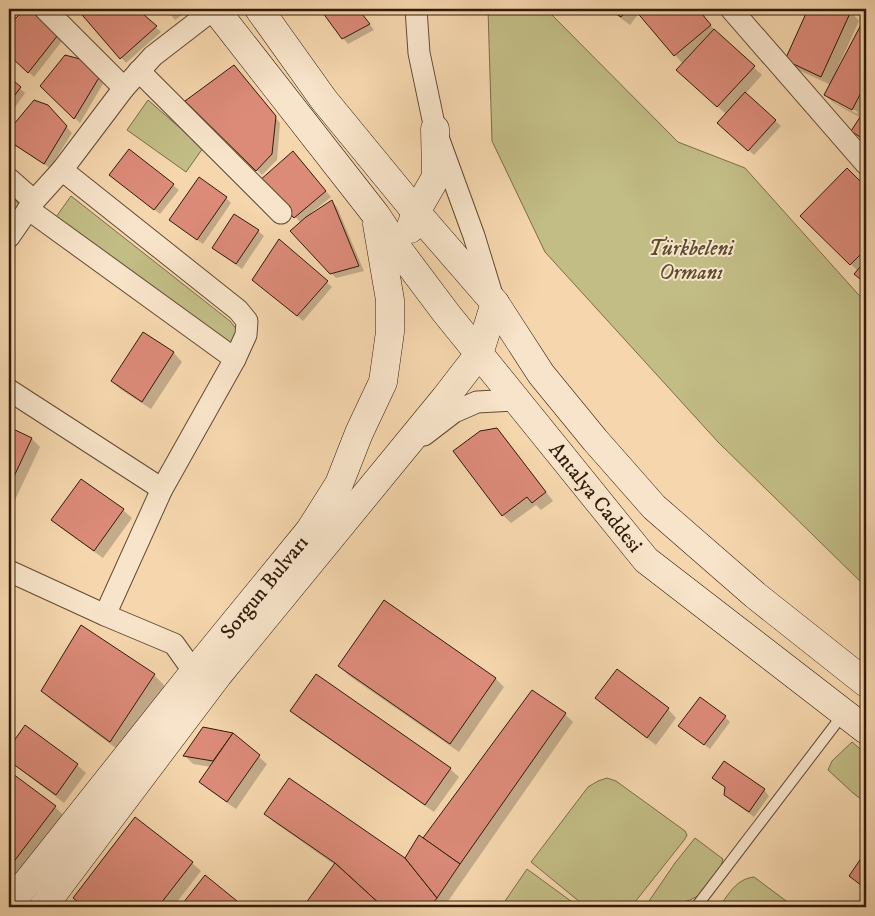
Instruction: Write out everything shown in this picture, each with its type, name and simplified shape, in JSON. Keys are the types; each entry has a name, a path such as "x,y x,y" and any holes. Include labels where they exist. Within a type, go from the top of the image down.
{"main road":[{"name":"Antalya Caddesi","path":"214,9 376,215 401,253 479,354 646,560 866,730"},
{"name":"Antalya Caddesi","path":"259,9 324,100 416,212 495,303 541,374 654,507 755,595 866,683"},
{"path":"390,300 401,253 416,212 436,177 435,129"},
{"name":"Sorgun Bulvarı","path":"11,896 310,530 339,484 359,432 383,382 390,332 390,300 376,215"},
{"path":"479,354 495,303"},
{"name":"Sorgun Bulvarı","path":"43,907 218,675 479,354"}],"street":[{"path":"45,9 124,88"},
{"path":"9,238 31,205 62,170 124,88 153,56 214,9"},
{"path":"416,9 418,53 435,129 474,236 495,303"},
{"path":"731,9 866,164"},
{"path":"139,72 281,213"},
{"path":"62,170 238,310 247,321 246,335 235,359 162,489 105,615"},
{"path":"9,179 31,205 235,359"},
{"path":"9,390 162,489"},
{"name":"Sorgun Bulvarı","path":"400,453 454,412 477,402 517,400"},
{"path":"9,571 174,644 194,672"}],"lane":[{"path":"696,907 844,712"}],"green space":[{"name":"Türkbeleni Ormanı","path":"488,9 546,9 678,142 745,168 866,303 866,587 718,442 545,252 492,141"},
{"path":"148,100 203,148 186,172 127,130"},
{"path":"9,195 19,204 9,218"},
{"path":"71,196 230,321 238,331 233,346 56,217"},
{"path":"852,742 866,754 866,803 828,770 832,761"},
{"path":"607,778 616,781 685,831 687,835 631,907 586,907 531,862 588,787"},
{"path":"695,838 723,859 721,866 698,896 667,907 645,907 675,863"},
{"path":"527,869 579,907 501,907"},
{"path":"754,877 793,907 719,907 738,884"}],"building":[{"path":"25,9 29,9 58,35 28,73 9,55 9,25"},
{"path":"77,9 137,9 157,26 120,59"},
{"path":"165,9 177,9 169,15"},
{"path":"320,9 358,9 370,24 342,39"},
{"path":"609,9 628,9 621,17"},
{"path":"698,9 711,25 674,56 635,10"},
{"path":"808,9 846,9 851,11 821,77 785,60"},
{"path":"864,19 866,20 866,83 852,110 824,95"},
{"path":"714,29 755,66 717,107 676,70"},
{"path":"65,55 80,59 100,76 74,119 40,86"},
{"path":"234,65 276,116 272,154 256,171 185,101"},
{"path":"9,77 21,87 9,103"},
{"path":"745,92 776,120 748,151 717,123"},
{"path":"34,100 48,105 67,126 44,164 9,141 9,130"},
{"path":"866,108 866,141 851,131"},
{"path":"129,149 174,184 154,210 109,175"},
{"path":"293,151 326,191 294,218 259,181"},
{"path":"847,168 866,187 866,249 850,265 800,216"},
{"path":"199,177 227,197 197,240 169,220"},
{"path":"332,200 359,266 330,274 290,231 306,217"},
{"path":"234,214 259,230 236,264 212,248"},
{"path":"279,239 328,281 297,316 252,280"},
{"path":"866,260 866,284 854,274"},
{"path":"143,332 174,352 142,402 111,381"},
{"path":"9,427 32,438 9,487"},
{"path":"497,428 546,492 532,503 527,497 502,516 453,451 480,431"},
{"path":"81,479 124,509 94,551 51,520"},
{"path":"384,600 496,678 450,744 338,666"},
{"path":"81,625 155,674 110,742 41,691"},
{"path":"617,669 669,708 647,738 595,698"},
{"path":"316,674 451,768 425,805 290,711"},
{"path":"532,690 566,713 460,864 423,838"},
{"path":"700,697 726,716 704,745 678,726"},
{"path":"25,725 78,764 56,795 9,761 9,748"},
{"path":"203,727 233,733 213,761 183,756"},
{"path":"233,733 260,755 227,802 199,782"},
{"path":"724,761 765,789 749,812 724,795 725,787 712,778"},
{"path":"9,771 56,806 9,868"},
{"path":"289,778 405,858 437,898 430,907 383,907 335,863 264,814"},
{"path":"135,817 193,862 158,907 85,907 73,898"},
{"path":"419,835 460,864 437,898 405,858"},
{"path":"866,851 866,889 849,876"},
{"path":"335,863 383,907 303,907"},
{"path":"205,875 237,901 232,907 180,907"},
{"path":"70,902 77,907 65,907"}]}
